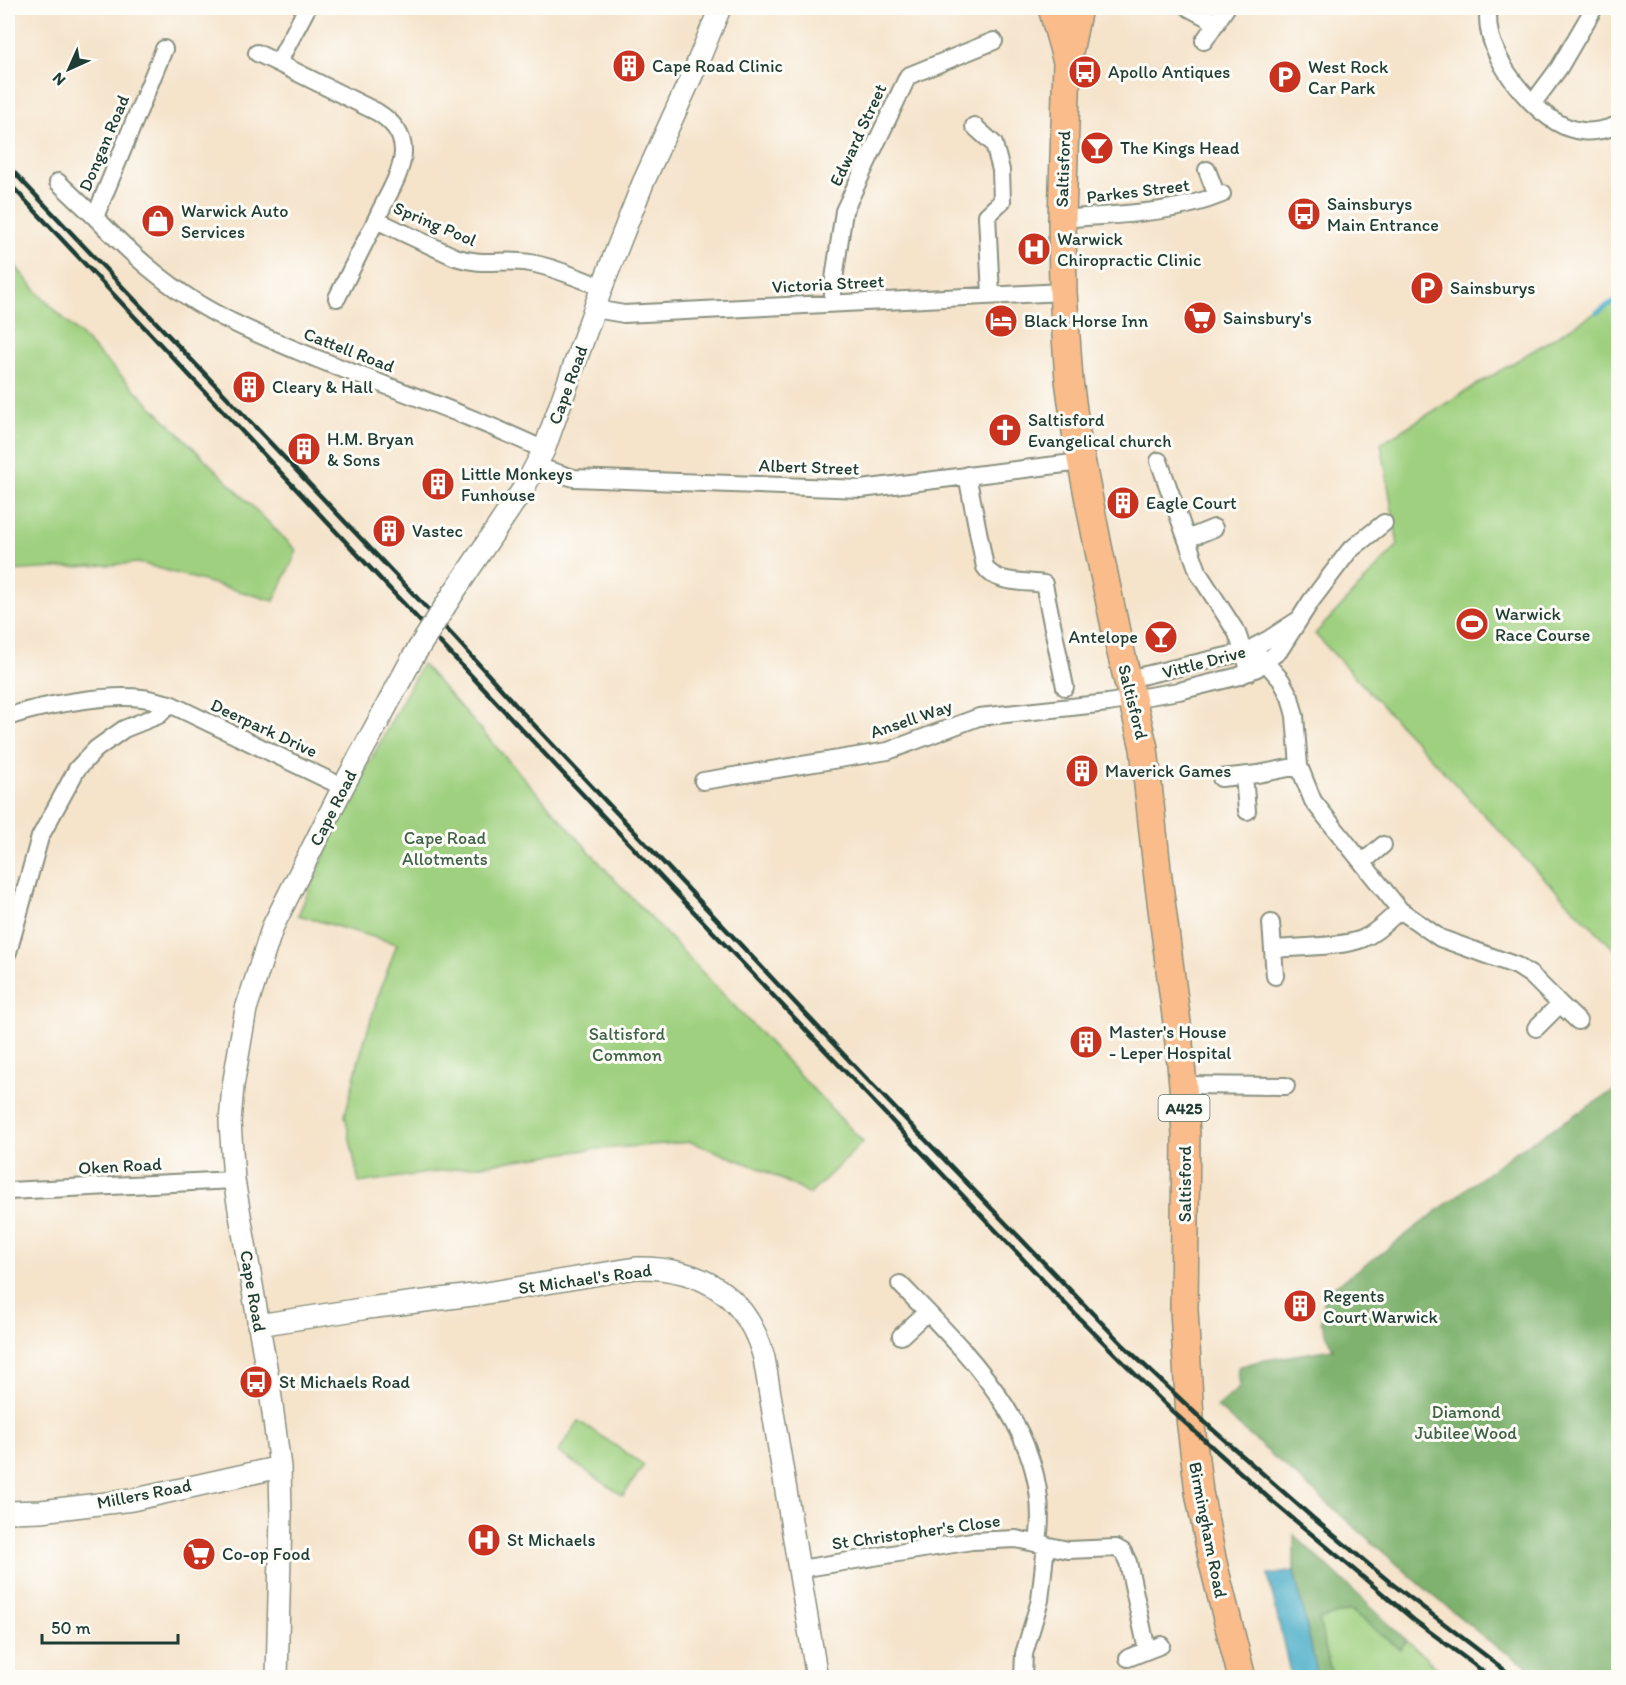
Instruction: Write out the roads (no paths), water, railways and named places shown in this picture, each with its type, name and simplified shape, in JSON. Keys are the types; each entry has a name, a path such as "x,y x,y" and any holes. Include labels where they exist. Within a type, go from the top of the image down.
{"main road":[{"name":"A425","path":"1052,8 1067,62"},
{"name":"A425","path":"1067,62 1078,8"},
{"name":"Saltisford","path":"1067,62 1062,219 1063,292 1069,380 1081,462 1115,629 1144,748 1158,878 1178,1023 1186,1145 1184,1309 1187,1381"},
{"name":"Birmingham Road","path":"1187,1381 1199,1492 1213,1563 1242,1677"}],"street":[{"path":"278,63 307,8"},
{"name":"Cape Road","path":"278,1677 280,1467 270,1390 230,1147 231,1104 246,1009 273,926 343,787 413,657 500,525 540,458 602,287 643,183 720,8"},
{"path":"1189,8 1217,22"},
{"path":"1204,41 1226,8"},
{"path":"1488,8 1489,28 1497,55 1507,73 1533,103 1547,115 1570,128 1595,132 1618,125"},
{"path":"1533,103 1558,68 1594,8"},
{"name":"Edward Street","path":"833,303 833,286 844,211 908,76 994,42"},
{"name":"Dongan Road","path":"148,268 94,216 164,49"},
{"name":"Spring Pool","path":"257,53 377,112 390,120 398,131 404,147 403,159 376,220 455,258 483,264 513,261 529,263 548,267 602,287"},
{"path":"974,126 994,144 1001,170 1002,201 987,215 991,295"},
{"name":"Parkes Street","path":"1062,219 1147,212 1199,204 1219,195 1207,170"},
{"path":"58,182 94,216"},
{"path":"337,298 376,220"},
{"name":"Cattell Road","path":"148,268 209,310 245,329 502,430 540,458"},
{"name":"Victoria Street","path":"595,309 624,314 1063,292"},
{"name":"Albert Street","path":"540,458 574,478 861,489 1081,462"},
{"path":"1159,461 1199,574 1248,650 1265,663 1281,680 1290,697 1295,716 1299,766 1313,801 1400,910 1440,938 1517,966 1531,975 1578,1021"},
{"path":"967,475 985,567 988,572 994,577 1044,584 1065,687"},
{"name":"Vittle Drive","path":"1130,688 1179,691 1250,672 1265,663 1285,643 1348,551 1384,523"},
{"path":"1187,539 1214,528"},
{"name":"Vittle Drive","path":"1130,688 1248,650 1299,620"},
{"path":"1248,650 1250,672"},
{"name":"Ansell Way","path":"703,781 888,751 979,717 1095,704 1130,688"},
{"name":"Deerpark Drive","path":"8,717 38,708 82,701 142,698 170,704 343,787"},
{"path":"8,952 40,837 77,769 96,749 124,729 159,715 170,704"},
{"path":"1221,777 1244,776 1299,766"},
{"path":"1244,776 1247,811"},
{"path":"1363,862 1383,845"},
{"path":"1273,949 1362,939 1374,933 1400,910"},
{"path":"1271,923 1275,976"},
{"path":"1536,1028 1560,1004"},
{"path":"1183,1085 1286,1086"},
{"name":"Oken Road","path":"8,1191 234,1180"},
{"name":"St Michael's Road","path":"258,1325 471,1295 636,1268 671,1270 700,1278 719,1289 746,1317 760,1345 817,1677"},
{"path":"900,1284 980,1369 1015,1422 1028,1452 1039,1493 1042,1544 1040,1600 1024,1654 1023,1677"},
{"path":"901,1336 927,1312"},
{"name":"Millers Road","path":"8,1512 49,1510 132,1500 280,1467"},
{"name":"St Christopher's Close","path":"800,1569 972,1541 1016,1539 1068,1550 1116,1548 1123,1552 1131,1571 1154,1648 1128,1659"}],"water":[{"path":"1294,1571 1318,1677 1292,1677 1268,1575"}],"waterway":[{"path":"1597,312 1618,299"}],"railway":[{"path":"8,166 456,639 862,1074 1124,1346 1211,1428 1313,1518 1391,1583 1515,1678"},
{"path":"8,182 603,816 1076,1315 1171,1410 1272,1501 1414,1620 1492,1678"}],"place":[{"name":"Cape Road Clinic","path":"629,66"},
{"name":"Apollo Antiques","path":"1085,72"},
{"name":"West Rock Car Park","path":"1285,77"},
{"name":"The Kings Head","path":"1097,148"},
{"name":"Sainsburys Main Entrance","path":"1304,214"},
{"name":"Warwick Auto Services","path":"158,221"},
{"name":"Warwick Chiropractic Clinic","path":"1034,249"},
{"name":"Sainsburys","path":"1427,288"},
{"name":"Sainsbury's","path":"1200,318"},
{"name":"Black Horse Inn","path":"1001,321"},
{"name":"Cleary & Hall","path":"249,387"},
{"name":"Saltisford Evangelical church","path":"1005,430"},
{"name":"H.M. Bryan & Sons","path":"304,449"},
{"name":"Little Monkeys Funhouse","path":"438,484"},
{"name":"Eagle Court","path":"1123,503"},
{"name":"Vastec","path":"389,531"},
{"name":"Warwick Race Course","path":"1472,624"},
{"name":"Antelope","path":"1161,637"},
{"name":"Maverick Games","path":"1082,771"},
{"name":"Master's House - Leper Hospital","path":"1086,1042"},
{"name":"Regents Court Warwick","path":"1300,1306"},
{"name":"St Michaels Road","path":"256,1382"},
{"name":"St Michaels","path":"484,1540"},
{"name":"Co-op Food","path":"199,1554"}],"park label":[{"name":"Cape Road Allotments","path":"445,848"},
{"name":"Saltisford Common","path":"627,1044"},
{"name":"Diamond Jubilee Wood","path":"1466,1422"}]}
